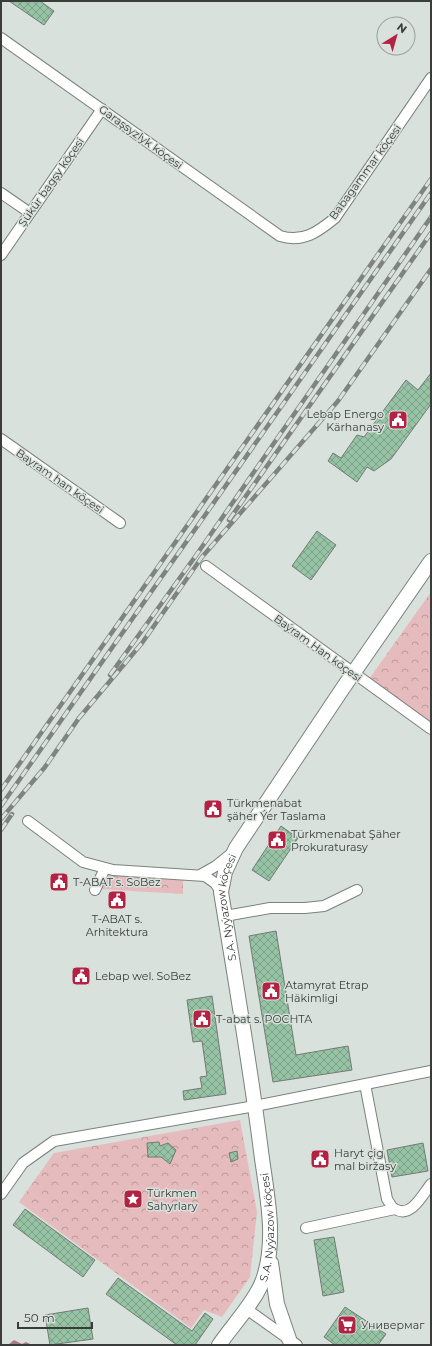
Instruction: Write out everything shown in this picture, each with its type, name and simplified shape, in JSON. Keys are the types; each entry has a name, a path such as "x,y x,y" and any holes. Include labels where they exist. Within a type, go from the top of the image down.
{"street":[{"name":"Garaşsyzlyk köçesi","path":"1,38 102,108 280,236"},
{"name":"Babagammar köçesi","path":"280,236 292,239 306,237 317,233 335,218 431,78"},
{"name":"Şükür bagşy köçesi","path":"1,255 102,108"},
{"path":"1,193 30,213"},
{"name":"Bayram han köçesi","path":"1,439 120,523"},
{"name":"S.A. Nyýazow köçesi","path":"219,1345 259,1290 264,1277 270,1249 268,1211 255,1106 221,892 225,872 236,848 353,673 431,561"},
{"name":"Baýram Han köçesi","path":"206,566 431,729"},
{"path":"28,822 83,862 113,870 200,875 211,880 221,892"},
{"path":"200,875 216,866 236,848"},
{"path":"95,890 105,868"},
{"path":"225,916 270,908 305,908 324,906 357,890"},
{"path":"1,1194 23,1163 54,1141 255,1106 431,1072"},
{"path":"365,1084 387,1199 394,1209"},
{"path":"306,1228 394,1209 404,1212 412,1208 431,1184"},
{"path":"270,1249 277,1304 293,1342"},
{"path":"245,1308 293,1342"}],"green space":[{"path":"431,592 431,723 369,679"},
{"path":"106,873 183,877 183,894 99,889"},
{"path":"240,1120 257,1212 250,1277 222,1317 204,1310 191,1328 19,1202 54,1153"}],"shaded area":[{"path":"14,1340 22,1344 26,1342 32,1345 8,1345"}],"building":[{"path":"9,1 40,1 54,11 44,25"},
{"name":"Lebap Energo Kärhanasy","path":"431,373 431,404 391,459 374,471 367,467 357,482 328,461 333,453 341,458 357,435 364,437 406,380 418,390"},
{"path":"317,531 336,545 311,580 292,566"},
{"path":"281,826 298,838 269,881 252,870"},
{"name":"Atamyrat Etrap Häkimligi","path":"276,931 296,1055 348,1046 352,1070 273,1082 249,936"},
{"path":"212,996 226,1094 184,1100 183,1091 202,1088 200,1077 207,1076 202,1041 193,1042 187,1000"},
{"path":"159,1142 160,1146 168,1143 176,1150 170,1164 161,1157 148,1157 147,1143"},
{"path":"423,1143 428,1171 392,1177 387,1150"},
{"path":"237,1151 238,1159 231,1162 229,1153"},
{"path":"25,1209 95,1260 83,1277 13,1225"},
{"path":"334,1237 344,1292 323,1296 314,1240"},
{"path":"118,1278 192,1331 205,1313 213,1319 195,1345 177,1345 106,1294"},
{"name":"Универмаг","path":"345,1307 386,1334 378,1345 335,1345 324,1337"},
{"path":"88,1308 93,1339 50,1345 45,1315"}],"railway":[{"path":"1,790 431,179"},
{"path":"1,806 431,193"},
{"path":"110,675 197,554 431,217"},
{"path":"229,520 431,233"},
{"path":"1,819 45,767 79,718 142,643 202,557 338,401 431,269"},
{"path":"1,830 12,814"}],"place":[{"name":"Lebap Energo Kärhanasy","path":"398,420"},
{"name":"Türkmenabat şäher Ýer Taslama","path":"213,809"},
{"name":"Türkmenabat Şäher Prokuraturasy","path":"277,840"},
{"name":"T-ABAT s. SoBez","path":"59,882"},
{"name":"T-ABAT s. Arhitektura","path":"117,900"},
{"name":"Lebap wel. SoBez","path":"81,976"},
{"name":"Atamyrat Etrap Häkimligi","path":"271,991"},
{"name":"T-abat s. POCHTA","path":"202,1019"},
{"name":"Haryt çig mal biržasy","path":"320,1159"},
{"name":"Türkmen Sahyrlary","path":"133,1199"},
{"name":"Универмаг","path":"347,1325"}]}
